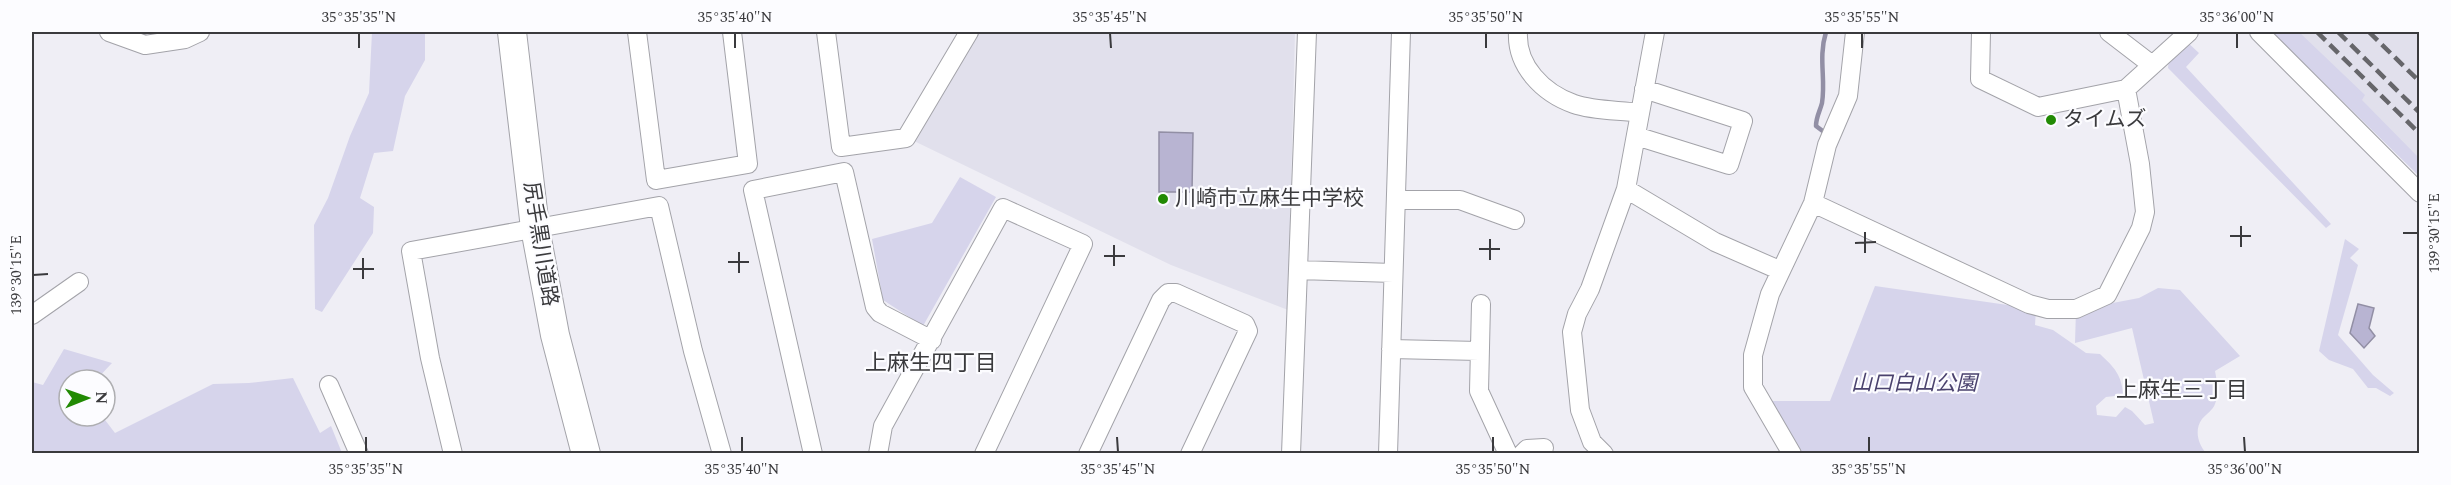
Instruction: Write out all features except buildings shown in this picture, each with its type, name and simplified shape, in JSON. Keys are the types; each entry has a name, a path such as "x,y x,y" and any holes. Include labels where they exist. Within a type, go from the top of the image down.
{"main road":[{"name":"尻手黒川道路","path":"512,32 535,228 555,335 585,453"}],"street":[{"path":"109,32 145,45 185,39 200,32"},
{"path":"638,32 656,180 748,164 732,32"},
{"path":"826,32 841,147 906,138 929,103 969,32"},
{"path":"1291,453 1307,32"},
{"path":"1388,453 1401,32"},
{"path":"1518,32 1518,43 1524,62 1535,80 1554,95 1576,105 1640,113"},
{"path":"1604,453 1592,442 1580,410 1572,332 1626,189 1655,32"},
{"path":"1792,453 1753,387 1753,355 1770,294 1779,270 1813,203 1829,138 1848,96 1855,32"},
{"path":"1981,32 1980,79 2038,107 2126,89 2189,32"},
{"path":"2109,32 2151,65"},
{"path":"2259,32 2420,193"},
{"path":"1636,136 1730,165 1743,121 1644,89"},
{"path":"1813,203 2029,304 2048,309 2076,309 2107,295 2141,228 2145,212 2140,164 2126,89"},
{"path":"813,453 753,190 844,172 875,307 880,313 932,340"},
{"path":"1626,189 1715,242 1779,270"},
{"path":"1396,200 1460,201 1515,220"},
{"path":"453,453 430,358 411,251 660,206 693,351 722,453"},
{"path":"878,453 883,426 1003,208 1083,244 984,453"},
{"path":"1299,270 1393,273"},
{"path":"32,315 79,282"},
{"path":"1088,453 1161,300 1168,293 1176,293 1245,324 1248,331 1190,453"},
{"path":"1481,304 1479,392 1508,453"},
{"path":"1391,349 1479,351"},
{"path":"329,385 359,453"},
{"path":"1522,453 1527,449 1544,448"}],"shaded area":[{"name":"川崎市立麻生中学校","path":"977,32 1295,32 1288,310 1171,265 914,141"},
{"path":"2279,32 2415,32 2420,36 2419,171"},
{"path":"1159,132 1193,133 1192,192 1159,192"},
{"path":"2358,304 2374,308 2369,328 2375,336 2364,348 2350,333"}],"green space":[{"path":"372,32 425,32 425,60 405,96 393,151 374,153 360,198 374,207 373,233 322,312 315,309 314,225 328,198 350,136 369,93"},
{"path":"2272,32 2299,32 2365,95 2362,100 2419,158 2419,176"},
{"path":"2186,41 2199,53 2186,67 2331,224 2326,228 2168,68 2169,58"},
{"path":"960,177 996,197 923,326 883,300 872,239 932,223"},
{"path":"2345,239 2359,249 2350,258 2358,265 2338,335 2373,375 2394,393 2390,396 2376,388 2368,388 2353,369 2329,360 2319,351"},
{"name":"山口白山公園","path":"1875,286 2036,309 2035,325 2053,330 2086,353 2100,354 2116,372 2121,382 2123,395 2106,397 2096,406 2097,415 2116,417 2125,407 2145,425 2154,423 2132,328 2075,343 2076,310 2139,298 2158,288 2180,290 2240,356 2215,371 2216,400 2213,408 2202,419 2198,428 2199,441 2206,453 1798,453 1766,401 1830,401"},
{"path":"64,349 112,363 107,368 57,368 57,428 111,428 115,433 213,384 293,378 320,433 331,426 342,453 32,453 32,382 43,385"}],"waterway":[{"path":"1824,132 1816,126 1823,94 1823,51 1826,32"}],"railway":[{"path":"2317,32 2420,134"},
{"path":"2338,32 2420,113"},
{"path":"2369,32 2420,82"}],"place":[{"name":"タイムズ","path":"2051,120"},
{"name":"川崎市立麻生中学校","path":"1163,199"}],"district":[{"name":"上麻生四丁目","path":"931,363"},
{"name":"上麻生三丁目","path":"2182,390"}]}
